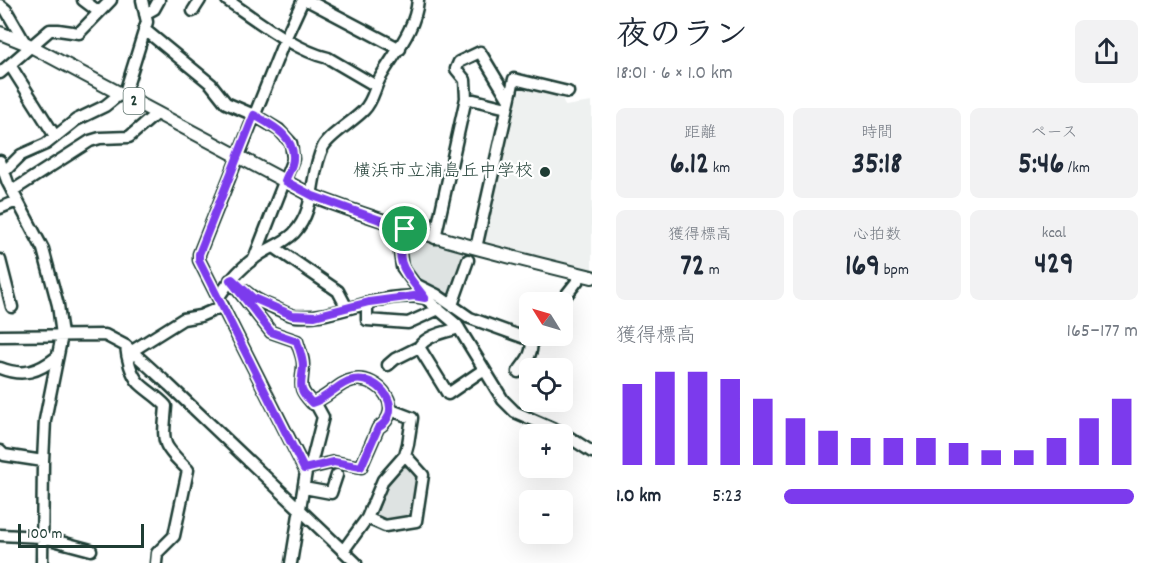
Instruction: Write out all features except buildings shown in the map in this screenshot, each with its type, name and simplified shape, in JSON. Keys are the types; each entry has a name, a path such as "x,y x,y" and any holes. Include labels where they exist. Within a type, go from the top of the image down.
{"main road":[{"name":"2","path":"0,33 28,44 313,196 435,238 587,276"}],"street":[{"path":"83,0 99,12"},
{"path":"0,73 28,44 50,30 79,33 111,0"},
{"path":"42,563 45,420 62,335 58,305 43,249 2,172 21,155 46,144 76,120 122,95 147,22 142,0"},
{"path":"145,14 154,9 159,0"},
{"path":"193,11 200,0"},
{"path":"227,0 285,39 320,57 328,58 376,86"},
{"path":"307,468 220,302 199,260 199,254 285,39 305,0 400,50"},
{"path":"129,349 183,319 200,316 220,302 231,279 254,259 293,234 305,219 313,196 318,163 324,145 370,103 376,86 400,50 416,17 418,0"},
{"path":"0,5 6,10 28,44"},
{"path":"144,29 210,84 226,103 254,115 279,130 291,142 293,159 254,259"},
{"path":"435,238 466,98 465,80 456,69 459,62 480,52 508,104"},
{"path":"10,65 55,136"},
{"path":"476,248 514,79 567,92"},
{"path":"466,98 508,104"},
{"path":"12,190 90,141 100,138 129,137 157,113"},
{"path":"0,208 17,201"},
{"path":"405,229 399,246 402,267 425,298 459,328 503,400 515,412 561,432 592,452"},
{"path":"274,247 338,291 347,308"},
{"path":"0,260 12,307"},
{"path":"452,305 466,263"},
{"path":"571,292 587,276"},
{"path":"231,279 253,298 292,315 315,316 367,303 414,296 425,298"},
{"path":"231,279 271,332 297,341 303,364 300,384 302,393 317,406 323,417 306,472 291,563"},
{"path":"413,282 470,318 519,333"},
{"path":"367,303 367,320 408,323 439,309"},
{"path":"388,365 435,336 459,328"},
{"path":"0,336 105,335 129,349 355,563"},
{"path":"518,372 529,357 533,346"},
{"path":"419,347 448,394 483,370"},
{"path":"129,349 128,360 138,382 156,395 166,406 163,437 170,454 188,470 174,536 157,553 156,563"},
{"path":"0,368 13,373 25,373 45,366 57,357"},
{"path":"307,468 334,462 361,467 378,428 384,424 391,410 389,400 378,386 364,380 351,380 321,400 312,403"},
{"path":"343,551 367,518 383,480 405,455 412,417 391,410"},
{"path":"0,451 4,455 43,461"},
{"path":"367,518 385,526 416,521 423,475 405,455"},
{"path":"304,488 331,493 337,475"},
{"path":"0,535 42,537 91,550"}],"shaded area":[{"name":"横浜市立浦島丘中学校","path":"522,83 561,95 565,106 592,102 592,269 484,242 481,238"},
{"path":"406,232 470,249 451,299 420,282 406,267 403,246"},
{"path":"403,467 408,467 413,473 418,488 412,513 394,520 379,518 376,515 387,486"}],"place":[{"name":"横浜市立浦島丘中学校","path":"545,172"}],"route":[{"path":"254,115 279,130 291,142 293,159 285,181 313,196 405,229 399,246 402,267 425,298 414,296 369,302 315,316 292,315 253,298 232,279 230,280 271,332 297,341 303,364 300,384 302,393 312,403 321,400 351,380 364,380 378,386 389,400 391,408 389,415 384,424 378,428 361,467 334,462 304,469 199,260 199,254 254,115"}]}
